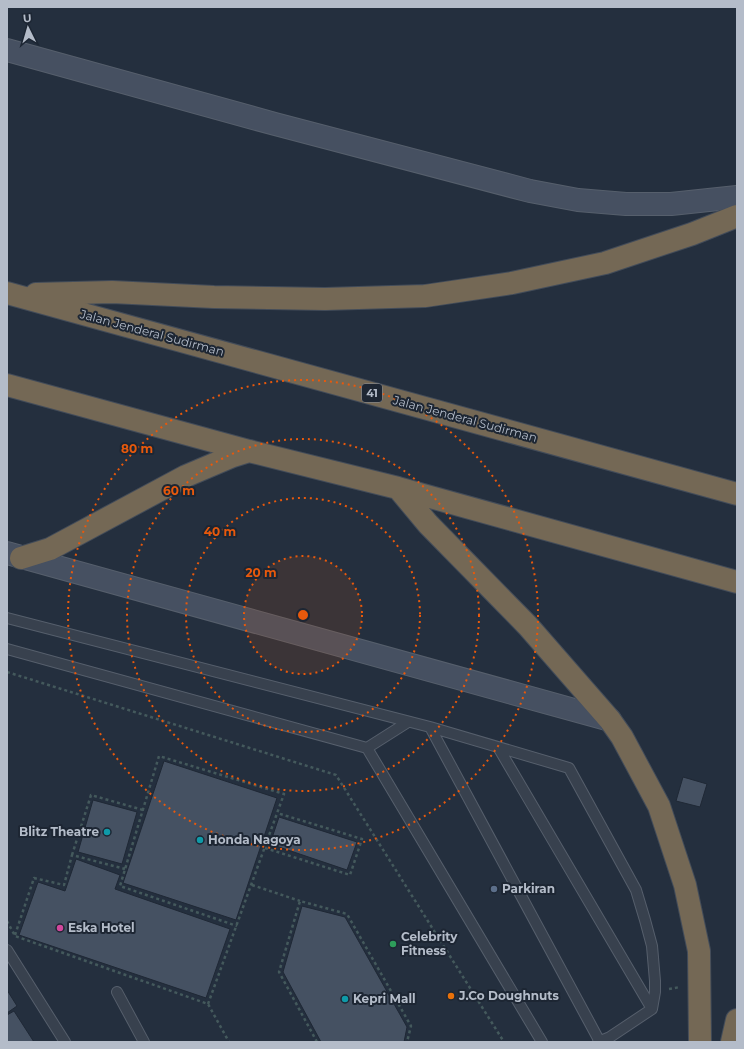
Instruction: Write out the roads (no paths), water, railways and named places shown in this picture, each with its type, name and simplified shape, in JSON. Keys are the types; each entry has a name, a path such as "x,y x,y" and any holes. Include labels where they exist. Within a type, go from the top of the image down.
{"highway":[{"path":"10,294 112,292 214,297 325,299 425,296 512,283 605,263 692,234 737,216"},
{"name":"Jalan Jenderal Sudirman","path":"10,294 737,494"},
{"path":"7,385 249,451 398,488 737,582"},
{"path":"14,555 50,549 186,476 233,456 249,451"},
{"path":"398,488 428,524 528,626 610,720 622,737 659,806 685,885 699,951 700,1042"},
{"path":"732,1042 737,1020"}],"street":[{"path":"7,50 275,124 530,191 578,200 626,204 671,204 737,197"},
{"path":"14,555 610,720"}],"lane":[{"path":"7,618 430,727 565,766 572,770 636,890 652,946 655,981 652,1009 599,1042 430,727"},
{"path":"7,649 367,748 542,1042"},
{"path":"367,748 408,722"},
{"path":"498,747 652,1009"},
{"path":"7,950 65,1042"},
{"path":"116,992 144,1042"}],"place":[{"name":"Blitz Theatre","path":"107,832"},
{"name":"Honda Nagoya","path":"200,840"},
{"name":"Parkiran","path":"494,889"},
{"name":"Eska Hotel","path":"60,928"},
{"name":"Celebrity Fitness","path":"393,944"},
{"name":"J.Co Doughnuts","path":"451,996"},
{"name":"Kepri Mall","path":"345,999"}]}
